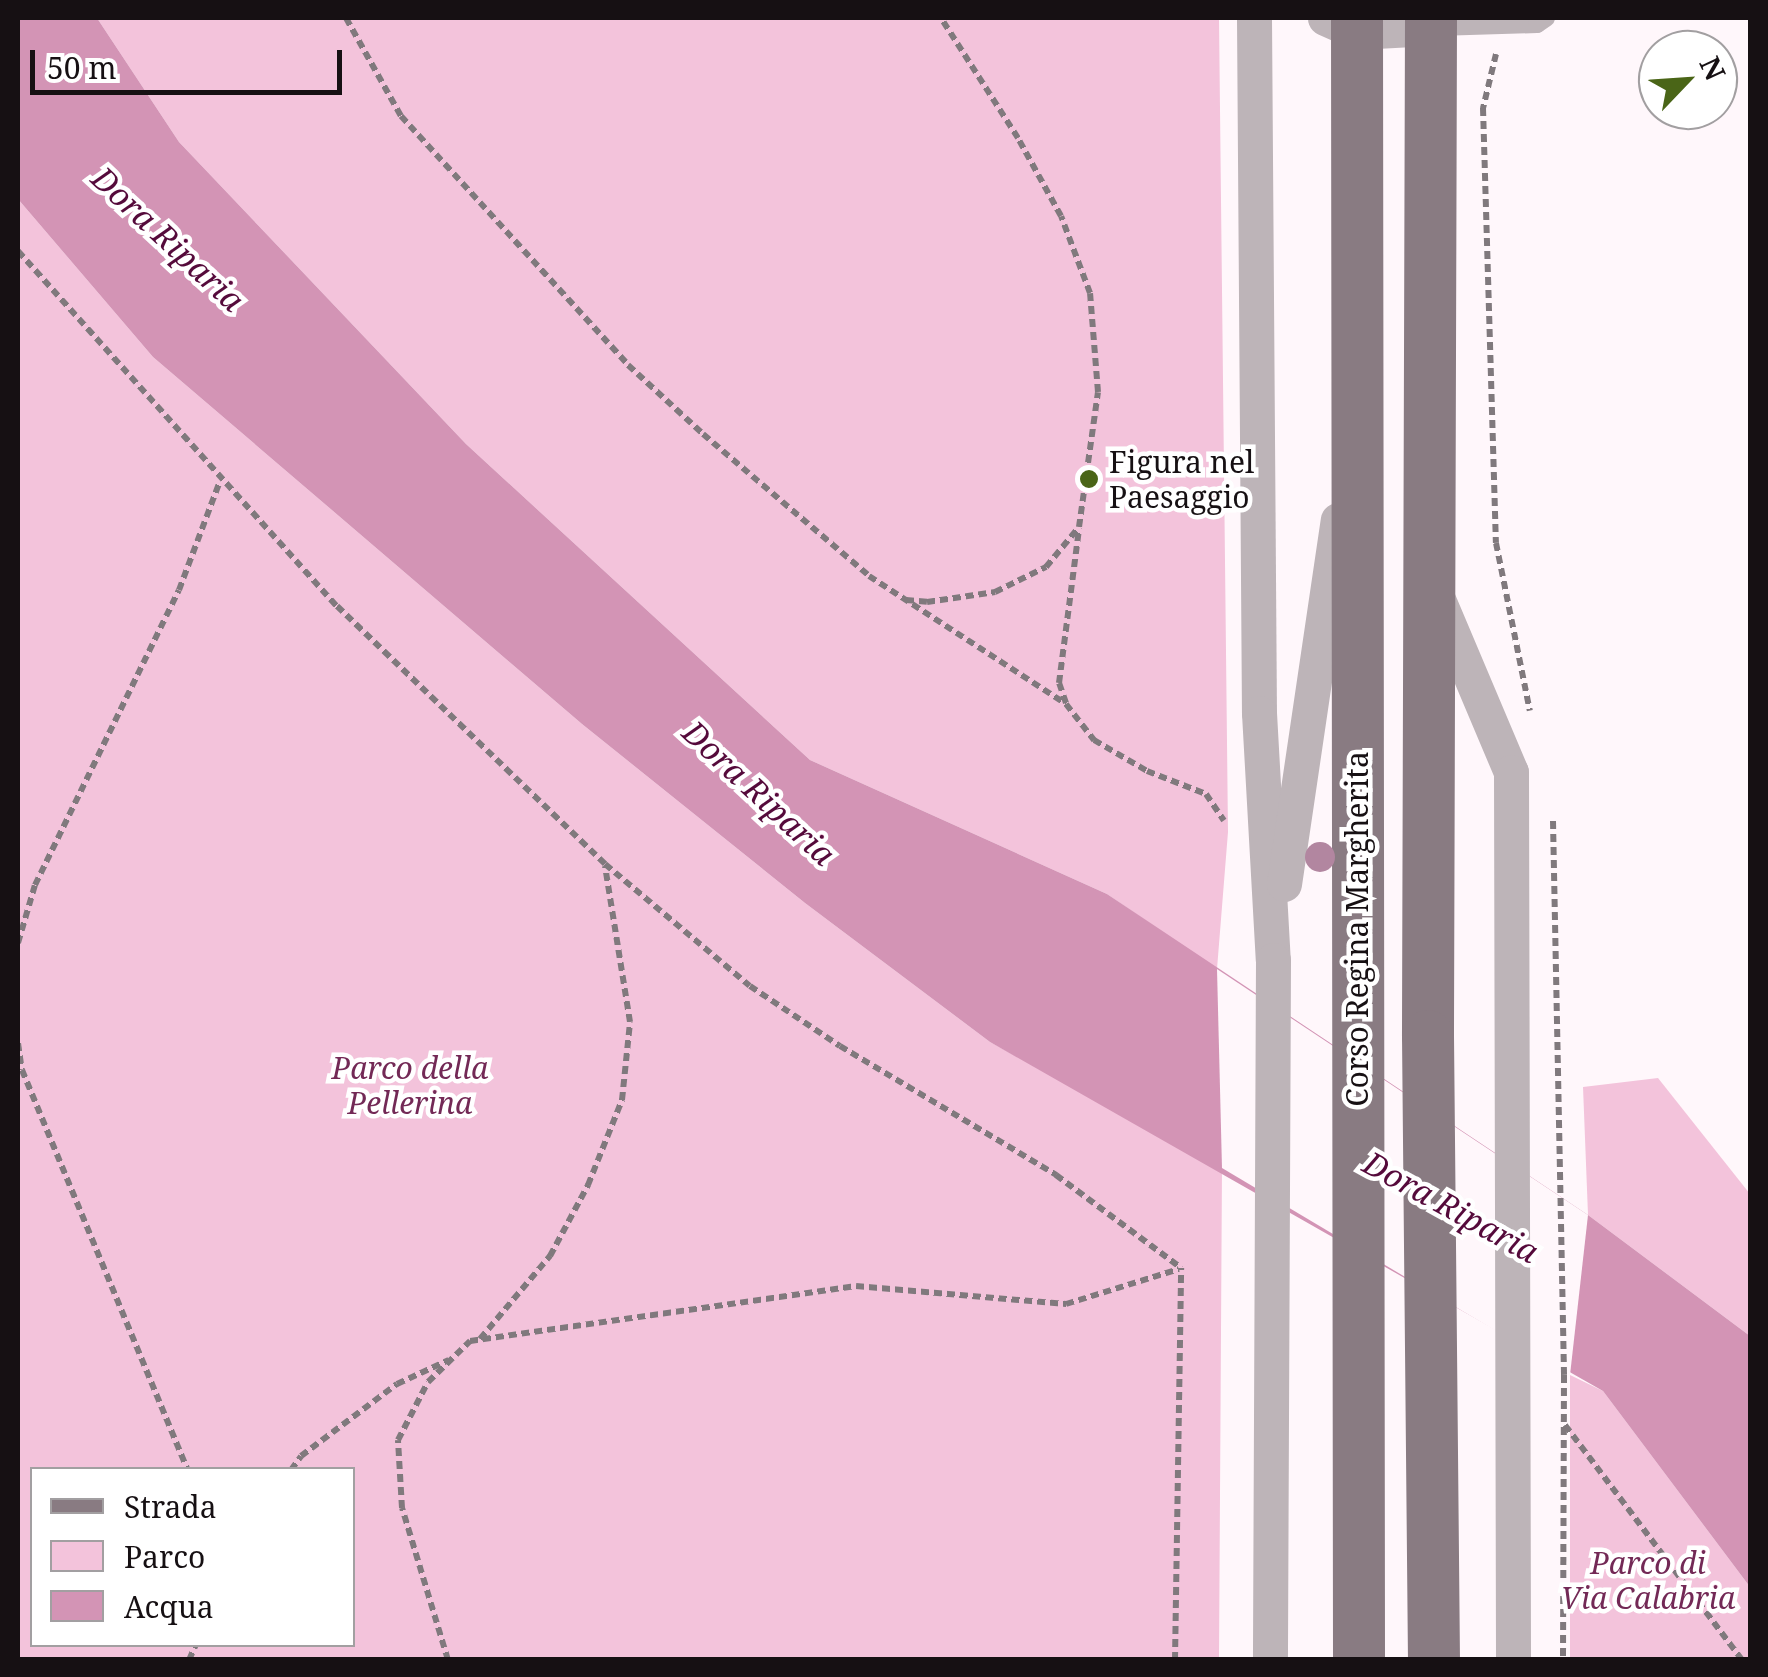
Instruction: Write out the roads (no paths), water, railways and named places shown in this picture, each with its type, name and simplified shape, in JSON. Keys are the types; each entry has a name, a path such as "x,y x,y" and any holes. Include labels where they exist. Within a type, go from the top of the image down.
{"main road":[{"name":"Corso Regina Margherita","path":"1347,22 1360,379 1355,1001 1359,1660"},
{"path":"1431,22 1428,1036 1434,1660"}],"street":[{"name":"Corso Regina Margherita","path":"1254,18 1260,713 1273,960 1270,1660"},
{"name":"Corso Regina Margherita","path":"1347,22 1431,22"},
{"name":"Corso Regina Margherita","path":"1273,960 1360,379"},
{"path":"1431,582 1511,772 1514,1660"}],"lane":[{"path":"1431,22 1537,24 1546,18"}],"water":[{"name":"Dora Riparia","path":"18,18 97,18 179,142 466,444 810,760 1107,894 1588,1215 1750,1336 1750,1587 1603,1391 990,1042 805,903 582,724 153,357 18,199"}],"place":[{"name":"Figura nel Paesaggio","path":"1089,479"}],"park label":[{"name":"Parco della Pellerina","path":"410,1085"},
{"name":"Parco di Via Calabria","path":"1648,1580"}]}
